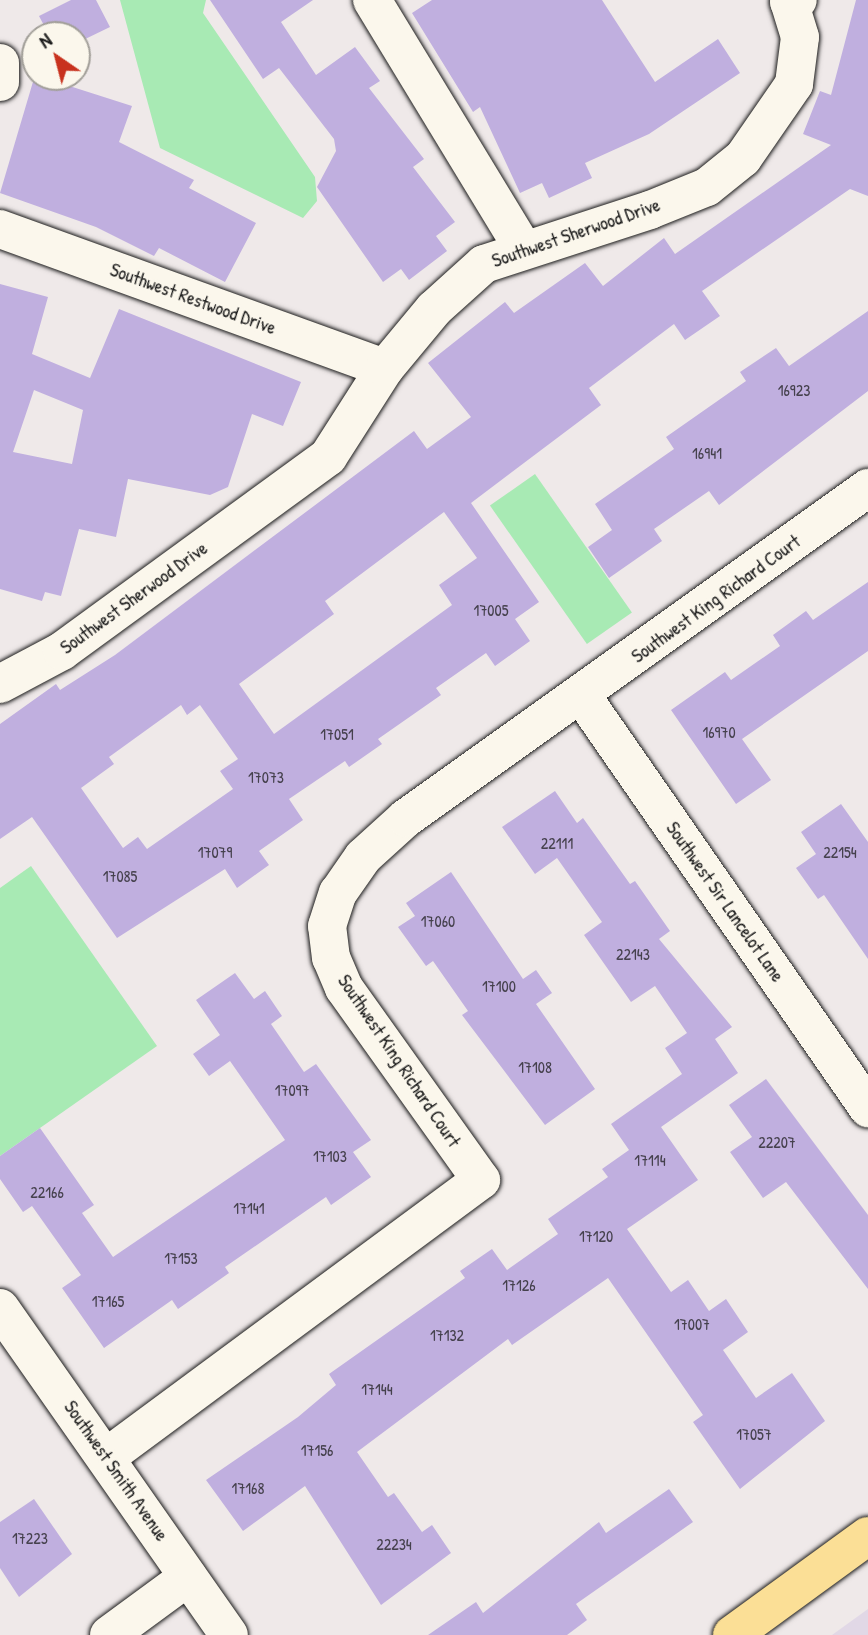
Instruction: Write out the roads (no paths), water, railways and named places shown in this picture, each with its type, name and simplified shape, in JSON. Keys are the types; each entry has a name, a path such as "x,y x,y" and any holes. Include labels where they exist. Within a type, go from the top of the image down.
{"main road":[{"path":"732,1635 868,1536"}],"street":[{"path":"372,0 523,248"},
{"name":"Southwest Sherwood Drive","path":"0,684 62,651 328,457 385,368 456,287 484,264 523,248 650,211 706,187 743,158 794,84 800,37 781,1"},
{"path":"0,63 0,82"},
{"name":"Southwest Restwood Drive","path":"0,229 385,368"},
{"name":"Southwest King Richard Court","path":"108,1456 481,1180 344,988 327,926 338,893 363,856 406,818 582,696 868,488"},
{"name":"Southwest Sir Lancelot Lane","path":"582,696 868,1108"},
{"name":"Southwest Smith Avenue","path":"0,1308 108,1456 229,1635"},
{"path":"109,1635 188,1577"}]}
